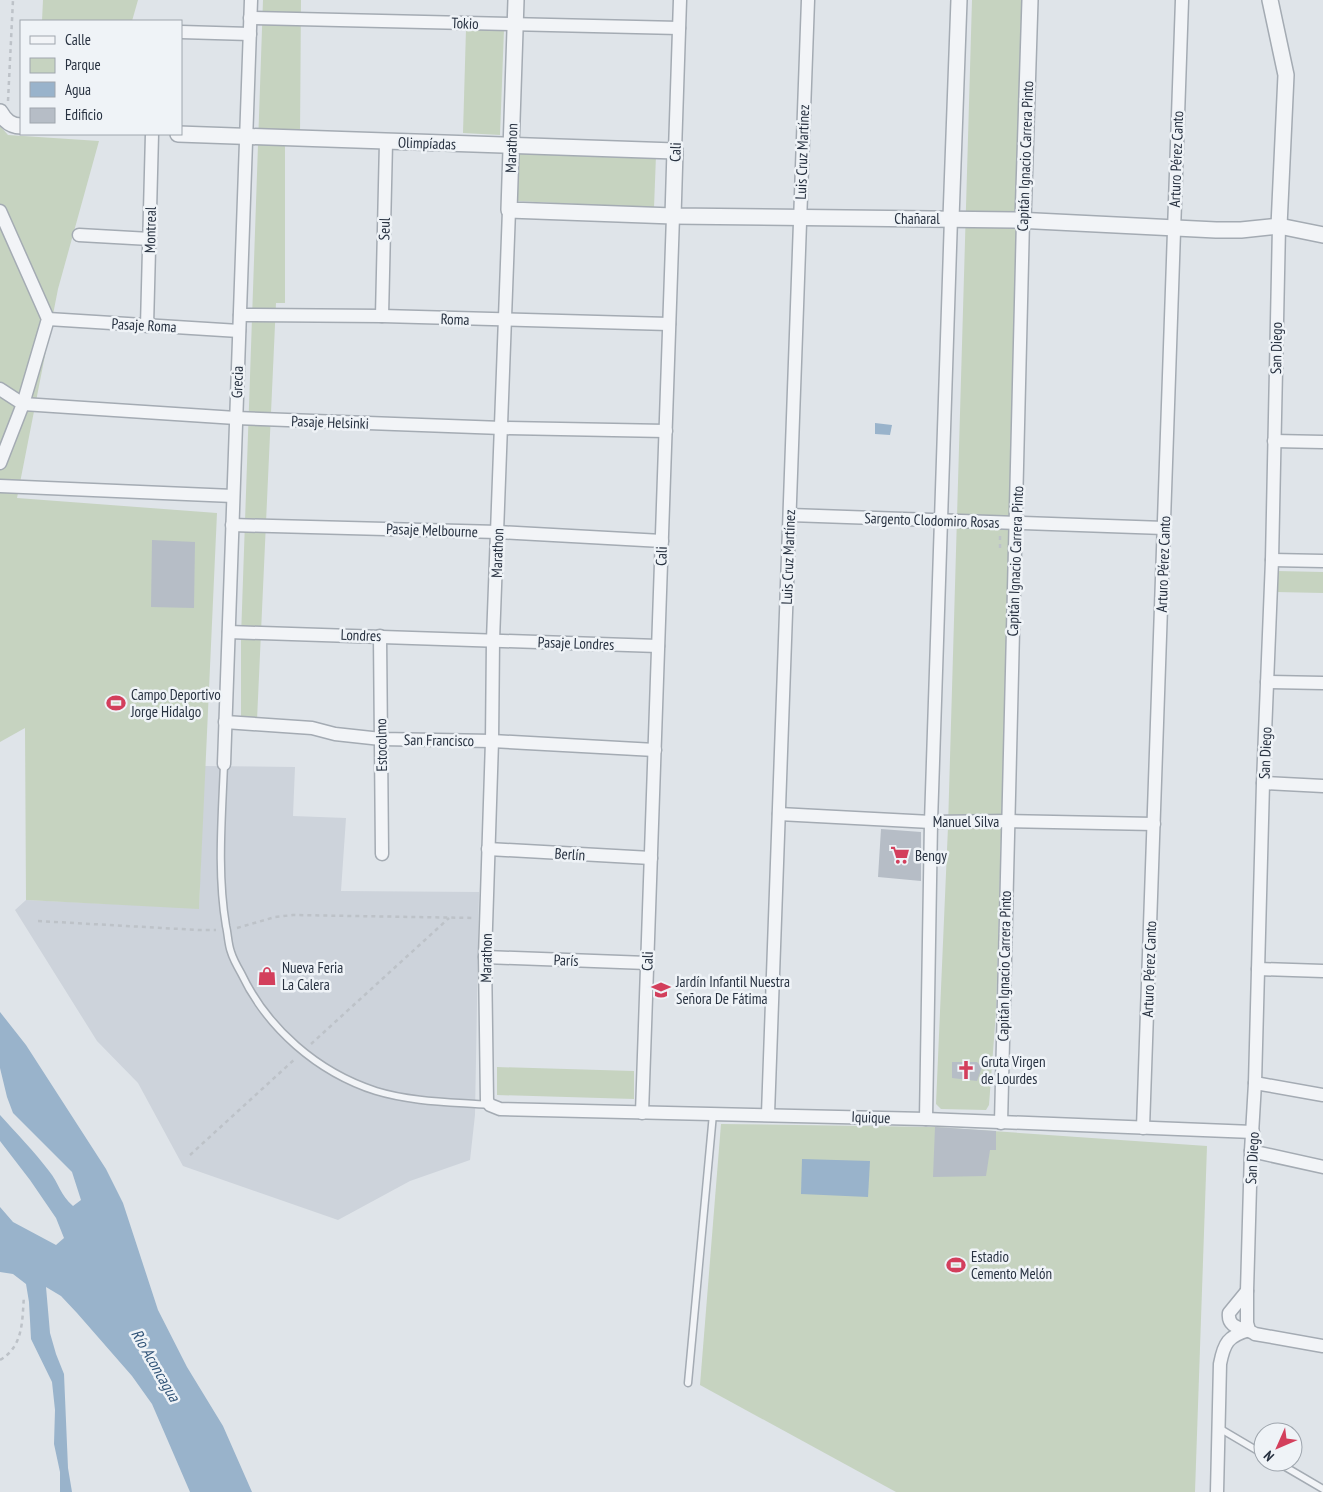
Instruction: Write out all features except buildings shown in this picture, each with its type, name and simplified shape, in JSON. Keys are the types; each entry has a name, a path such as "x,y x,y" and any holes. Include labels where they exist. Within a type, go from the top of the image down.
{"street":[{"name":"Grecia","path":"224,764 251,0"},
{"name":"Marathon","path":"490,1105 486,1096 485,957 492,741 493,640 510,210 516,0"},
{"name":"Cali","path":"642,1113 680,0"},
{"name":"Luis Cruz Martínez","path":"768,1114 808,0"},
{"path":"926,1119 930,822 959,0"},
{"name":"Capitán Ignacio Carrera Pinto","path":"1001,1123 1030,0"},
{"name":"Arturo Pérez Canto","path":"1143,1128 1182,0"},
{"name":"San Diego","path":"1249,1330 1247,1323 1247,1291 1251,1151 1255,1083 1263,783 1272,560 1279,226 1286,75 1270,0"},
{"name":"Tokio","path":"250,18 679,28"},
{"path":"182,32 250,34"},
{"path":"1,113 10,123 20,126"},
{"name":"Olimpíadas","path":"182,134 675,151"},
{"name":"Montreal","path":"148,326 152,135"},
{"name":"Seul","path":"382,316 386,142"},
{"name":"Chañaral","path":"510,210 673,216 951,218 1242,230 1279,226 1323,234"},
{"path":"0,211 48,319 23,404 0,464"},
{"path":"79,235 150,238"},
{"name":"Roma","path":"240,315 382,316 506,321 669,324"},
{"name":"Pasaje Roma","path":"48,319 239,331"},
{"name":"Pasaje Helsinki","path":"0,389 23,404 236,418 502,428 666,430"},
{"path":"1274,441 1323,442"},
{"path":"0,486 233,496"},
{"name":"Sargento Clodomiro Rosas","path":"790,515 1164,528"},
{"name":"Pasaje Melbourne","path":"232,525 498,532 662,541"},
{"path":"1272,560 1323,561"},
{"name":"Londres","path":"228,632 493,640"},
{"name":"Estocolmo","path":"380,636 382,854"},
{"name":"Pasaje Londres","path":"493,640 658,646"},
{"path":"1267,682 1323,682"},
{"name":"San Francisco","path":"225,722 312,728 335,734 381,739 492,741 655,750"},
{"path":"1263,783 1323,786"},
{"name":"Manuel Silva","path":"779,814 930,822 1008,821 1154,824"},
{"name":"Berlín","path":"488,848 651,858"},
{"name":"París","path":"485,957 647,963"},
{"path":"1258,969 1323,971"},
{"path":"1255,1083 1323,1095"},
{"name":"Iquique","path":"490,1105 500,1109 768,1114 1253,1132"},
{"path":"1251,1151 1323,1167"},
{"path":"1247,1291 1228,1316 1234,1326 1256,1334 1323,1343"},
{"path":"1217,1492 1220,1364 1224,1346 1231,1338 1249,1330"}],"lane":[{"path":"224,764 222,903 230,952 249,990 268,1018 302,1052 340,1077 377,1091 423,1100 490,1105"},
{"path":"688,1382 713,1114"},
{"path":"1218,1427 1253,1448"},
{"path":"1294,1472 1323,1489"}],"path":[{"path":"1,113 9,98 13,0"},
{"path":"38,921 198,930 244,927 275,917 293,915 486,918"},
{"path":"190,1155 450,917"},
{"path":"0,1360 12,1351 20,1336 24,1296"}],"shaded area":[{"name":"Nueva Feria La Calera","path":"204,766 295,767 293,816 346,818 341,891 479,892 475,1115 470,1160 410,1181 338,1220 183,1166 138,1083 97,1041 15,910 26,900 199,908"}],"green space":[{"path":"43,0 138,0 132,20 42,20"},
{"path":"263,0 301,0 300,135 285,133 285,303 276,303 257,720 241,718 241,637"},
{"path":"972,0 1025,0 996,1012 989,1105 986,1110 941,1109 936,1104 948,827"},
{"path":"466,29 504,29 500,135 463,133"},
{"name":"Campo Deportivo Jorge Hidalgo","path":"0,126 8,135 99,141 58,289 17,498 217,513 199,909 26,900 25,728 0,742"},
{"path":"519,153 656,155 654,208 517,201"},
{"path":"1277,571 1323,572 1323,593 1276,592"},
{"path":"497,1067 634,1071 634,1099 497,1095"},
{"name":"Estadio Cemento Melón","path":"721,1124 935,1127 1207,1146 1195,1492 896,1492 700,1385"}],"water":[{"path":"875,423 892,425 890,435 875,434"},
{"name":"Río Aconcagua","path":"0,1012 26,1045 106,1169 123,1203 158,1310 187,1367 223,1426 252,1492 190,1492 152,1404 132,1376 77,1313 61,1296 46,1287 50,1333 64,1374 68,1468 72,1492 60,1492 60,1472 54,1444 55,1410 52,1382 31,1339 26,1284 13,1274 0,1272 0,1207 13,1222 56,1245 64,1238 56,1218 0,1141 0,1115 52,1175 69,1202 73,1206 81,1200 72,1172 13,1113 0,1068"},
{"path":"802,1159 870,1161 868,1197 801,1194"}],"place":[{"name":"Campo Deportivo Jorge Hidalgo","path":"116,703"},
{"name":"Bengy","path":"900,855"},
{"name":"Nueva Feria La Calera","path":"267,976"},
{"name":"Jardín Infantil Nuestra Señora De Fátima","path":"661,990"},
{"name":"Gruta Virgen de Lourdes","path":"966,1070"},
{"name":"Estadio Cemento Melón","path":"956,1265"}]}
